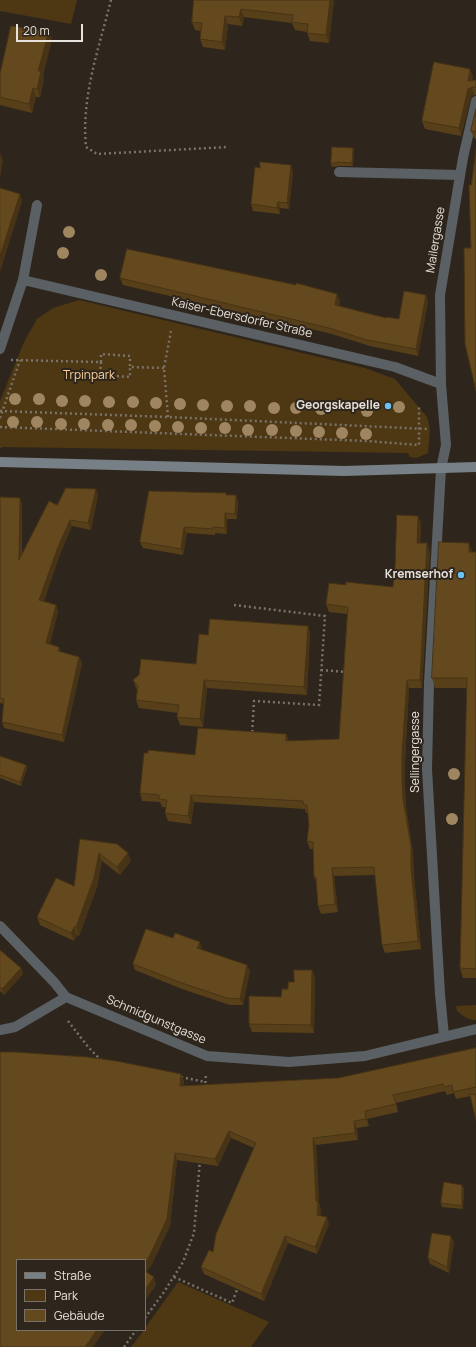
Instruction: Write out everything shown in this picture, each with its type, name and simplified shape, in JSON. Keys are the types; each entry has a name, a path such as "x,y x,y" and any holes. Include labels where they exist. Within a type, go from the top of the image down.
{"main road":[{"path":"0,462 344,471 476,467"}],"street":[{"name":"Mailergasse","path":"440,384 440,295 460,175 476,101"},
{"path":"339,172 460,175"},
{"path":"0,349 23,280 37,206"},
{"name":"Kaiser-Ebersdorfer Straße","path":"23,280 395,368 440,384"},
{"path":"440,384 446,445 441,469"},
{"name":"Sellingergasse","path":"441,469 429,683 427,769 440,994 444,1036"},
{"name":"Schmidgunstgasse","path":"0,926 54,982 66,997 207,1056 289,1062 365,1056 476,1029"},
{"path":"0,1030 15,1027 66,997"}],"path":[{"path":"111,0 89,82 84,130 86,148 97,154 228,147"},
{"path":"168,417 164,368 174,316"},
{"path":"101,354 130,356 130,366 130,377 100,375 101,354"},
{"path":"6,360 101,362"},
{"path":"0,418 1,411 20,360"},
{"path":"130,366 164,368"},
{"path":"0,427 367,441 419,445 419,407"},
{"path":"1,411 445,430"},
{"path":"234,605 325,616 319,705 254,701 252,735"},
{"path":"321,670 347,672"},
{"path":"68,1021 103,1063 98,1062"},
{"path":"205,1089 207,1056"},
{"path":"174,1076 205,1082"},
{"path":"146,1317 183,1262 194,1233 200,1156"},
{"path":"174,1277 232,1303 241,1280"},
{"path":"124,1347 135,1331"}],"green space":[{"path":"0,0 77,0 71,24 0,11"},
{"name":"Trpinpark","path":"79,300 365,368 395,379 427,417 430,430 428,453 417,458 410,457 408,453 2,447 0,449 0,401 24,342 37,319 53,308"},
{"path":"476,1005 476,1020 464,1016 457,1011 456,1006"},
{"path":"178,1282 269,1322 251,1347 131,1347 143,1331 146,1331 146,1327"}],"building":[{"path":"194,0 330,0 326,35 307,33 308,24 292,22 293,15 241,9 239,17 225,16 222,42 200,39 202,23 192,22"},
{"path":"11,26 49,31 38,71 41,71 37,89 33,88 29,104 0,97 0,74"},
{"path":"434,62 470,69 468,81 476,80 476,88 472,87 468,89 459,128 422,121"},
{"path":"476,109 476,132 471,131"},
{"path":"332,147 353,148 352,163 338,162 331,164"},
{"path":"476,150 476,391 465,344 464,248 471,248 469,185 471,185"},
{"path":"260,162 291,165 287,203 278,202 277,208 251,204 255,167 260,168"},
{"path":"0,188 20,194 0,256"},
{"path":"127,249 296,285 296,283 337,294 335,305 386,318 399,319 404,291 426,295 416,349 367,340 329,328 120,278"},
{"path":"66,488 96,489 88,523 70,520 58,547 39,600 56,605 46,643 59,647 58,651 79,657 62,735 2,722 4,699 0,698 0,497 20,498 19,560 49,501 57,505"},
{"path":"149,491 226,493 226,495 236,495 235,514 225,513 225,528 213,527 213,529 184,527 181,549 140,542"},
{"path":"397,515 418,516 417,543 427,543 420,680 407,680 402,754 403,799 411,846 411,868 418,941 382,945 374,867 332,868 335,904 318,906 316,877 314,877 313,842 307,841 309,825 307,805 304,805 303,801 191,795 188,816 165,813 167,800 159,799 159,795 140,793 144,753 148,753 148,750 195,755 198,728 286,734 286,741 339,739 348,607 326,604 329,583 346,585 346,582 393,587"},
{"path":"439,542 469,543 469,552 476,552 476,969 460,968 467,678 432,678"},
{"path":"210,619 308,626 304,687 204,680 200,719 177,717 179,705 136,700 138,686 133,680 139,675 141,659 196,664 199,634 208,635"},
{"path":"0,756 26,765 20,782 0,775"},
{"path":"80,839 117,844 128,853 117,867 99,853 94,878 76,927 74,927 71,933 37,917 56,878 74,886"},
{"path":"146,929 173,938 175,933 200,942 197,948 247,965 240,999 227,998 179,982 133,964"},
{"path":"0,950 21,968 2,989 0,987"},
{"path":"294,970 312,970 311,1025 249,1024 249,996 281,997 282,989 288,989 288,982 294,982"},
{"path":"476,1048 476,1087 453,1092 452,1085 444,1087 443,1084 393,1095 396,1104 365,1111 366,1119 354,1121 355,1133 313,1138 316,1201 318,1203 317,1215 327,1217 315,1247 285,1236 261,1294 201,1267 209,1250 213,1252 216,1234 256,1143 229,1131 215,1159 175,1153 167,1219 146,1262 146,1259 16,1259 16,1331 96,1331 85,1347 0,1347 0,1052 87,1057 116,1061 181,1074 180,1086 338,1078"},
{"path":"470,1094 476,1095 476,1120"},
{"path":"444,1182 462,1185 462,1206 441,1203"},
{"path":"432,1233 451,1236 447,1267 428,1258"},
{"path":"146,1272 154,1277 146,1289"}],"place":[{"name":"Georgskapelle","path":"388,406"},
{"name":"Kremserhof","path":"461,575"}]}
